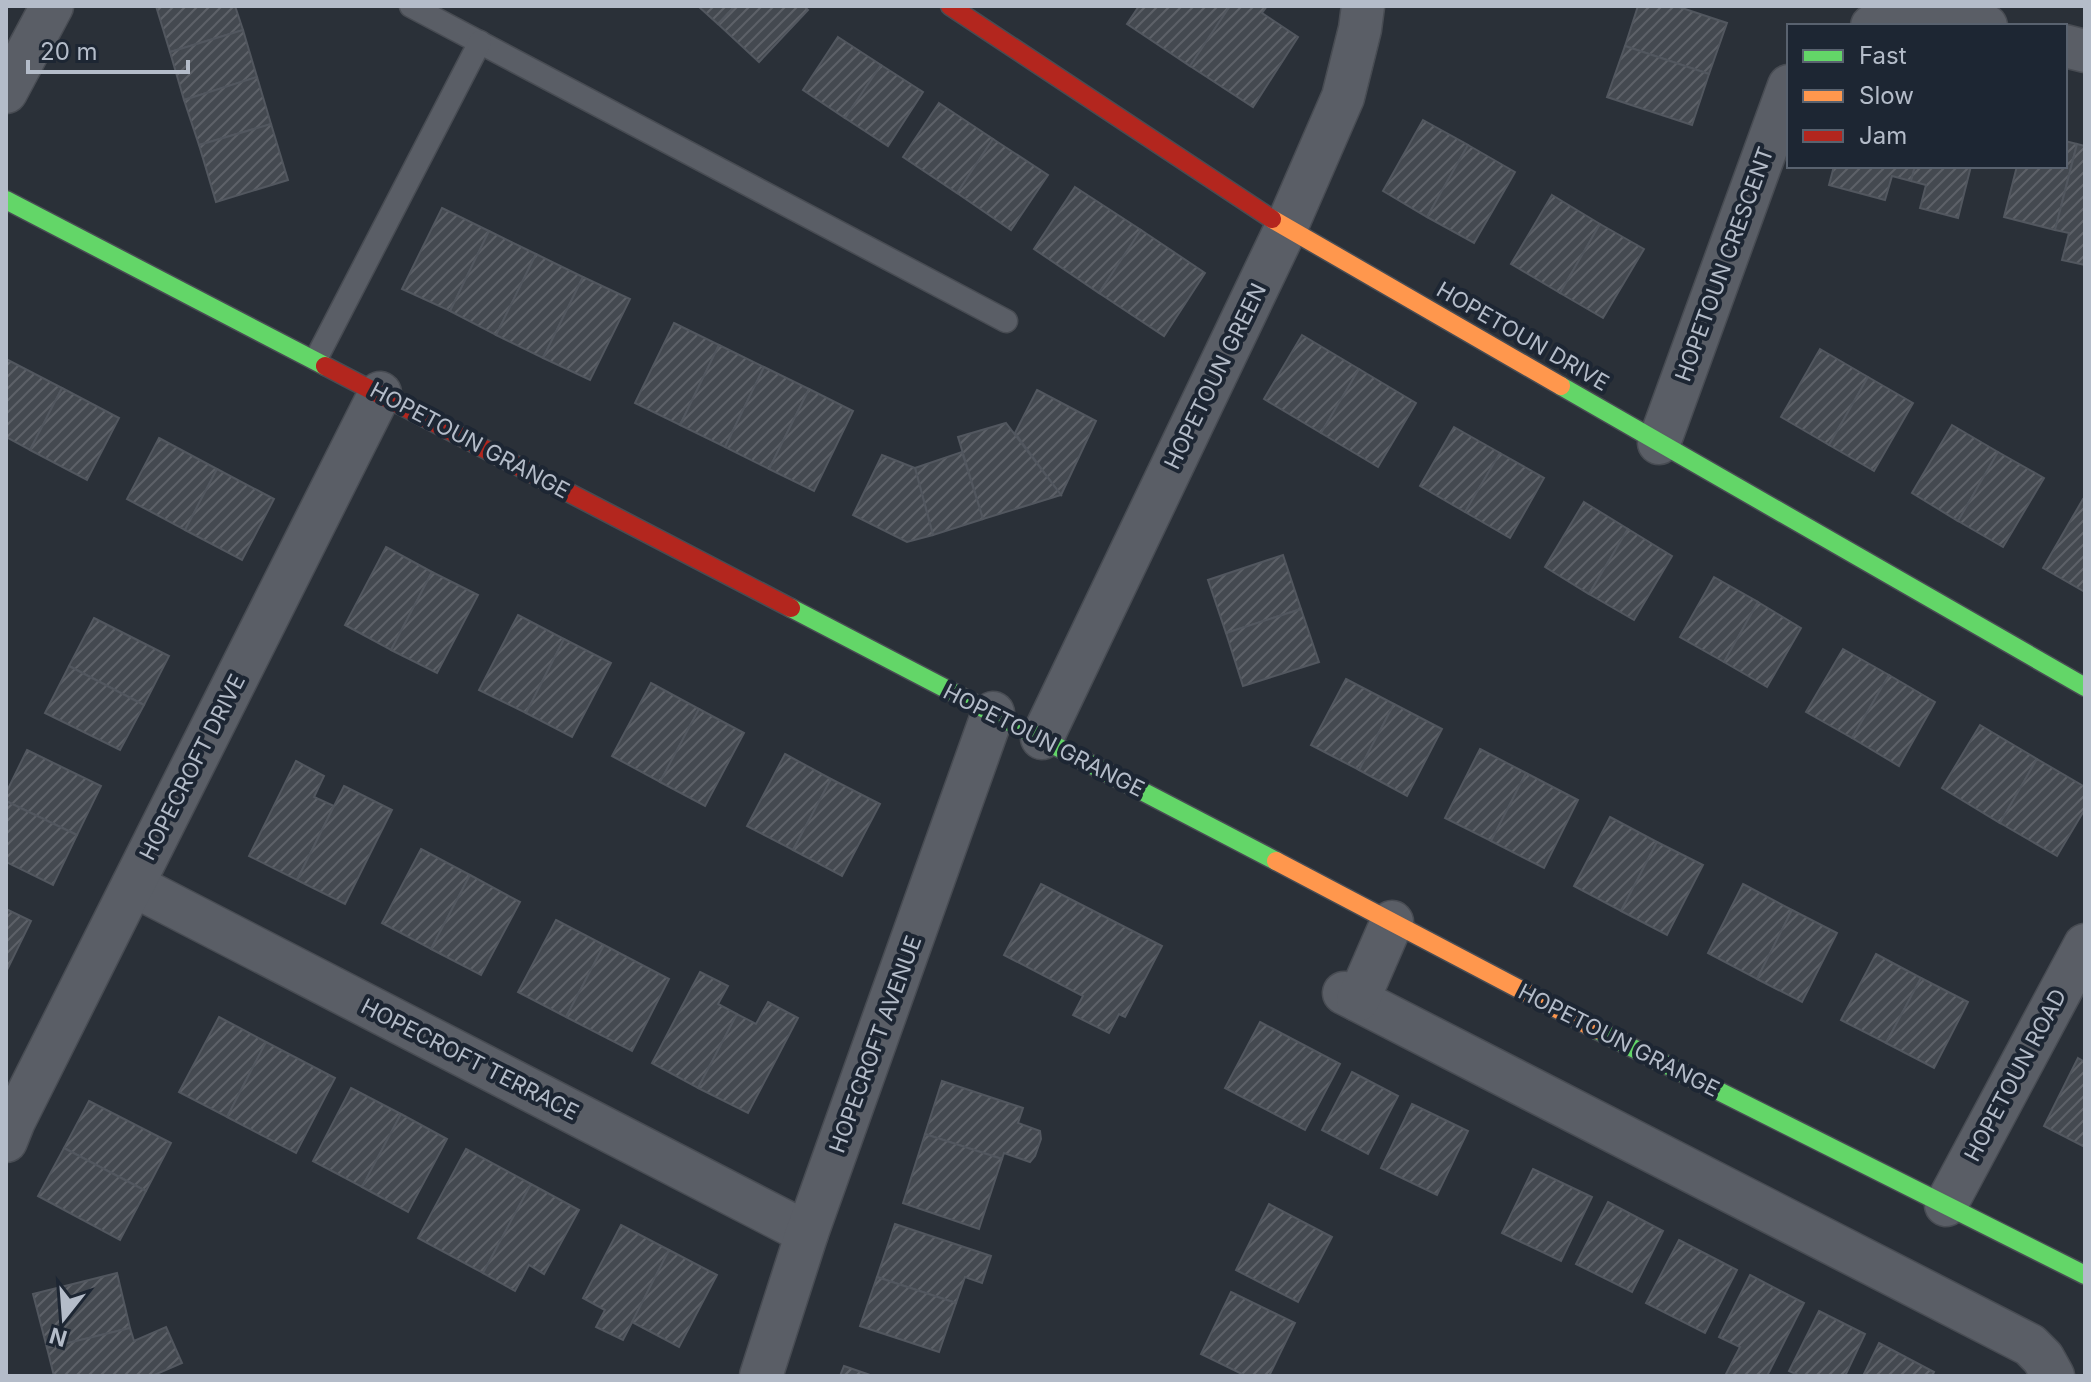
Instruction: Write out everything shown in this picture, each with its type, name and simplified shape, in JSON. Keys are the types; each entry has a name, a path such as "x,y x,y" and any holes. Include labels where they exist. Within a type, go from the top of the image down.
{"street":[{"path":"6,92 52,6"},
{"name":"HOPETOUN DRIVE","path":"950,6 1286,228 2085,687"},
{"name":"HOPETOUN GREEN","path":"1042,738 1286,228 1343,97 1363,6"},
{"path":"1878,24 1940,15 1978,24"},
{"name":"HOPETOUN CRESCENT","path":"1659,443 1787,91"},
{"name":"HOPETOUN GRANGE","path":"6,200 316,359 1570,1016 2085,1275"},
{"name":"HOPECROFT DRIVE","path":"6,1141 380,393"},
{"name":"HOPECROFT AVENUE","path":"761,1376 807,1233 993,713"},
{"name":"HOPECROFT TERRACE","path":"133,885 807,1233"},
{"path":"1392,922 1351,997 2030,1345 2043,1358 2053,1376"},
{"name":"HOPETOUN ROAD","path":"1946,1205 2085,945"}],"lane":[{"path":"411,6 1006,321"},
{"path":"316,359 480,42"}],"building":[{"path":"156,6 235,6 243,30 170,52"},
{"path":"698,6 735,6 718,24"},
{"path":"735,6 804,6 808,10 759,62 718,24"},
{"path":"1139,6 1230,6 1190,66 1127,24"},
{"path":"1230,6 1267,6 1262,13 1298,37 1253,107 1190,66"},
{"path":"1638,6 1676,6 1727,23 1709,74 1625,46"},
{"path":"243,30 257,77 184,100 170,52"},
{"path":"838,37 881,65 845,118 803,90"},
{"path":"1625,46 1709,74 1692,125 1607,97"},
{"path":"881,65 923,92 888,146 845,118"},
{"path":"257,77 271,124 199,145 184,100"},
{"path":"939,103 993,139 957,193 903,157"},
{"path":"1423,120 1468,145 1427,217 1383,191"},
{"path":"271,124 288,180 216,202 199,145"},
{"path":"993,139 1048,175 1011,230 957,193"},
{"path":"2067,142 2077,144 2055,230 2004,217 2016,168 2067,168"},
{"path":"2077,144 2085,146 2085,265 2062,260 2069,233 2055,230"},
{"path":"1468,145 1515,172 1474,243 1427,217"},
{"path":"1833,168 1914,168 1911,181 1892,176 1885,200 1829,185"},
{"path":"1914,168 1970,168 1958,218 1920,208 1926,185 1911,181"},
{"path":"1075,187 1141,230 1099,293 1034,249"},
{"path":"1552,195 1600,224 1560,293 1511,264"},
{"path":"442,208 489,231 450,311 402,289"},
{"path":"1600,224 1644,249 1603,318 1560,293"},
{"path":"1141,230 1205,273 1164,336 1099,293"},
{"path":"489,231 536,254 496,335 450,311"},
{"path":"536,254 583,277 543,358 496,335"},
{"path":"583,277 630,299 590,380 543,358"},
{"path":"674,323 719,345 680,425 635,403"},
{"path":"1302,335 1359,369 1321,433 1264,399"},
{"path":"719,345 764,367 725,447 680,425"},
{"path":"1820,349 1868,377 1829,445 1781,417"},
{"path":"6,359 62,388 30,450 6,437"},
{"path":"764,367 809,389 769,469 725,447"},
{"path":"1359,369 1416,403 1378,467 1321,433"},
{"path":"1868,377 1913,403 1874,471 1829,445"},
{"path":"62,388 119,418 87,480 30,450"},
{"path":"809,389 853,411 814,491 769,469"},
{"path":"1037,390 1096,421 1061,495 1015,433"},
{"path":"1006,423 1061,495 983,519 958,437"},
{"path":"1952,425 1998,452 1958,521 1912,493"},
{"path":"1454,427 1500,453 1465,512 1420,486"},
{"path":"159,438 217,469 185,530 127,499"},
{"path":"962,452 983,519 933,535 915,468"},
{"path":"1998,452 2044,478 2003,547 1958,521"},
{"path":"1500,453 1544,478 1510,538 1465,512"},
{"path":"882,455 915,468 933,535 907,542 853,515"},
{"path":"217,469 274,499 242,560 185,530"},
{"path":"2085,500 2085,592 2043,568"},
{"path":"1584,502 1628,529 1589,594 1545,567"},
{"path":"1628,529 1672,556 1634,620 1589,594"},
{"path":"386,547 432,572 391,650 345,625"},
{"path":"1283,555 1301,609 1226,633 1208,580"},
{"path":"432,572 478,595 437,673 391,650"},
{"path":"1714,577 1758,602 1724,662 1680,637"},
{"path":"1758,602 1801,628 1767,687 1724,662"},
{"path":"1301,609 1319,662 1243,686 1226,633"},
{"path":"518,615 564,639 526,713 479,690"},
{"path":"94,618 169,656 144,705 69,666"},
{"path":"564,639 611,663 572,737 526,713"},
{"path":"1843,649 1889,675 1852,738 1806,712"},
{"path":"69,666 144,705 120,750 45,713"},
{"path":"1889,675 1935,702 1899,766 1852,738"},
{"path":"1346,679 1394,704 1359,770 1311,745"},
{"path":"651,683 699,709 660,782 612,756"},
{"path":"1394,704 1442,729 1407,796 1359,770"},
{"path":"699,709 744,733 705,806 660,782"},
{"path":"1980,725 2037,759 2000,823 1942,788"},
{"path":"1480,749 1526,773 1491,841 1445,818"},
{"path":"27,750 101,786 77,835 6,801 6,793"},
{"path":"785,754 831,779 793,850 747,826"},
{"path":"2037,759 2085,787 2085,809 2057,856 2000,823"},
{"path":"296,761 324,776 314,797 334,806 297,880 249,856"},
{"path":"1526,773 1578,800 1544,868 1491,841"},
{"path":"831,779 880,804 842,876 793,850"},
{"path":"344,786 392,810 345,904 297,880"},
{"path":"6,801 77,835 53,885 6,862"},
{"path":"1610,817 1657,842 1621,911 1574,886"},
{"path":"1657,842 1703,865 1667,935 1621,911"},
{"path":"421,849 470,875 431,949 382,923"},
{"path":"470,875 520,902 481,975 431,949"},
{"path":"1041,884 1162,946 1125,1017 1119,1014 1109,1033 1073,1015 1083,996 1004,955"},
{"path":"1743,884 1792,910 1757,979 1708,953"},
{"path":"6,909 31,921 7,970 6,970"},
{"path":"1792,910 1837,933 1802,1002 1757,979"},
{"path":"556,920 604,945 566,1017 518,992"},
{"path":"604,945 669,979 632,1051 566,1017"},
{"path":"1876,954 1921,978 1886,1043 1841,1020"},
{"path":"700,972 728,986 718,1004 737,1014 698,1088 652,1063"},
{"path":"1921,978 1968,1002 1934,1068 1886,1043"},
{"path":"768,1002 798,1018 748,1113 698,1088 737,1014 756,1024"},
{"path":"219,1017 266,1042 227,1117 179,1092"},
{"path":"1260,1022 1340,1064 1305,1130 1225,1088"},
{"path":"266,1042 335,1078 296,1153 227,1117"},
{"path":"2078,1058 2085,1062 2085,1147 2044,1126"},
{"path":"1352,1072 1398,1096 1368,1154 1322,1130"},
{"path":"942,1081 1023,1108 1018,1123 1040,1131 1041,1139 1030,1162 1004,1153 1002,1159 925,1134"},
{"path":"351,1088 401,1114 362,1187 313,1161"},
{"path":"89,1101 171,1143 146,1191 64,1148"},
{"path":"1412,1104 1468,1131 1437,1195 1381,1168"},
{"path":"401,1114 447,1139 408,1212 362,1187"},
{"path":"925,1134 1002,1159 979,1229 903,1203"},
{"path":"64,1148 146,1191 120,1240 38,1196"},
{"path":"466,1149 531,1184 483,1273 418,1238"},
{"path":"1533,1169 1592,1197 1561,1261 1502,1233"},
{"path":"531,1184 579,1210 544,1274 529,1265 515,1291 483,1273"},
{"path":"1608,1202 1663,1231 1632,1292 1576,1264"},
{"path":"1269,1204 1332,1237 1298,1302 1236,1270"},
{"path":"895,1224 991,1256 982,1283 965,1277 956,1303 877,1277"},
{"path":"621,1225 669,1250 623,1340 596,1327 605,1310 583,1298"},
{"path":"1679,1240 1737,1270 1705,1333 1646,1303"},
{"path":"669,1250 717,1275 679,1347 632,1322"},
{"path":"117,1273 130,1328 47,1348 33,1294"},
{"path":"1750,1275 1804,1303 1767,1376 1725,1376 1740,1347 1719,1337"},
{"path":"877,1277 956,1303 939,1352 860,1326"},
{"path":"1231,1292 1295,1323 1269,1376 1246,1376 1201,1354"},
{"path":"1819,1311 1865,1334 1845,1376 1800,1376 1789,1371"},
{"path":"166,1327 182,1363 152,1376 54,1376 47,1348 130,1328 134,1341"},
{"path":"1879,1343 1934,1372 1932,1376 1863,1376"},
{"path":"844,1366 873,1376 840,1376"}],"traffic: fast":[{"path":"6,200 325,366"},
{"path":"1561,386 2085,687"},
{"path":"791,608 1276,861"},
{"path":"1597,1030 2085,1275"}],"traffic: slow":[{"path":"1272,219 1561,386"},
{"path":"1276,861 1597,1030"}],"traffic: jam":[{"path":"950,6 1272,219"},
{"path":"325,366 791,608"}]}
